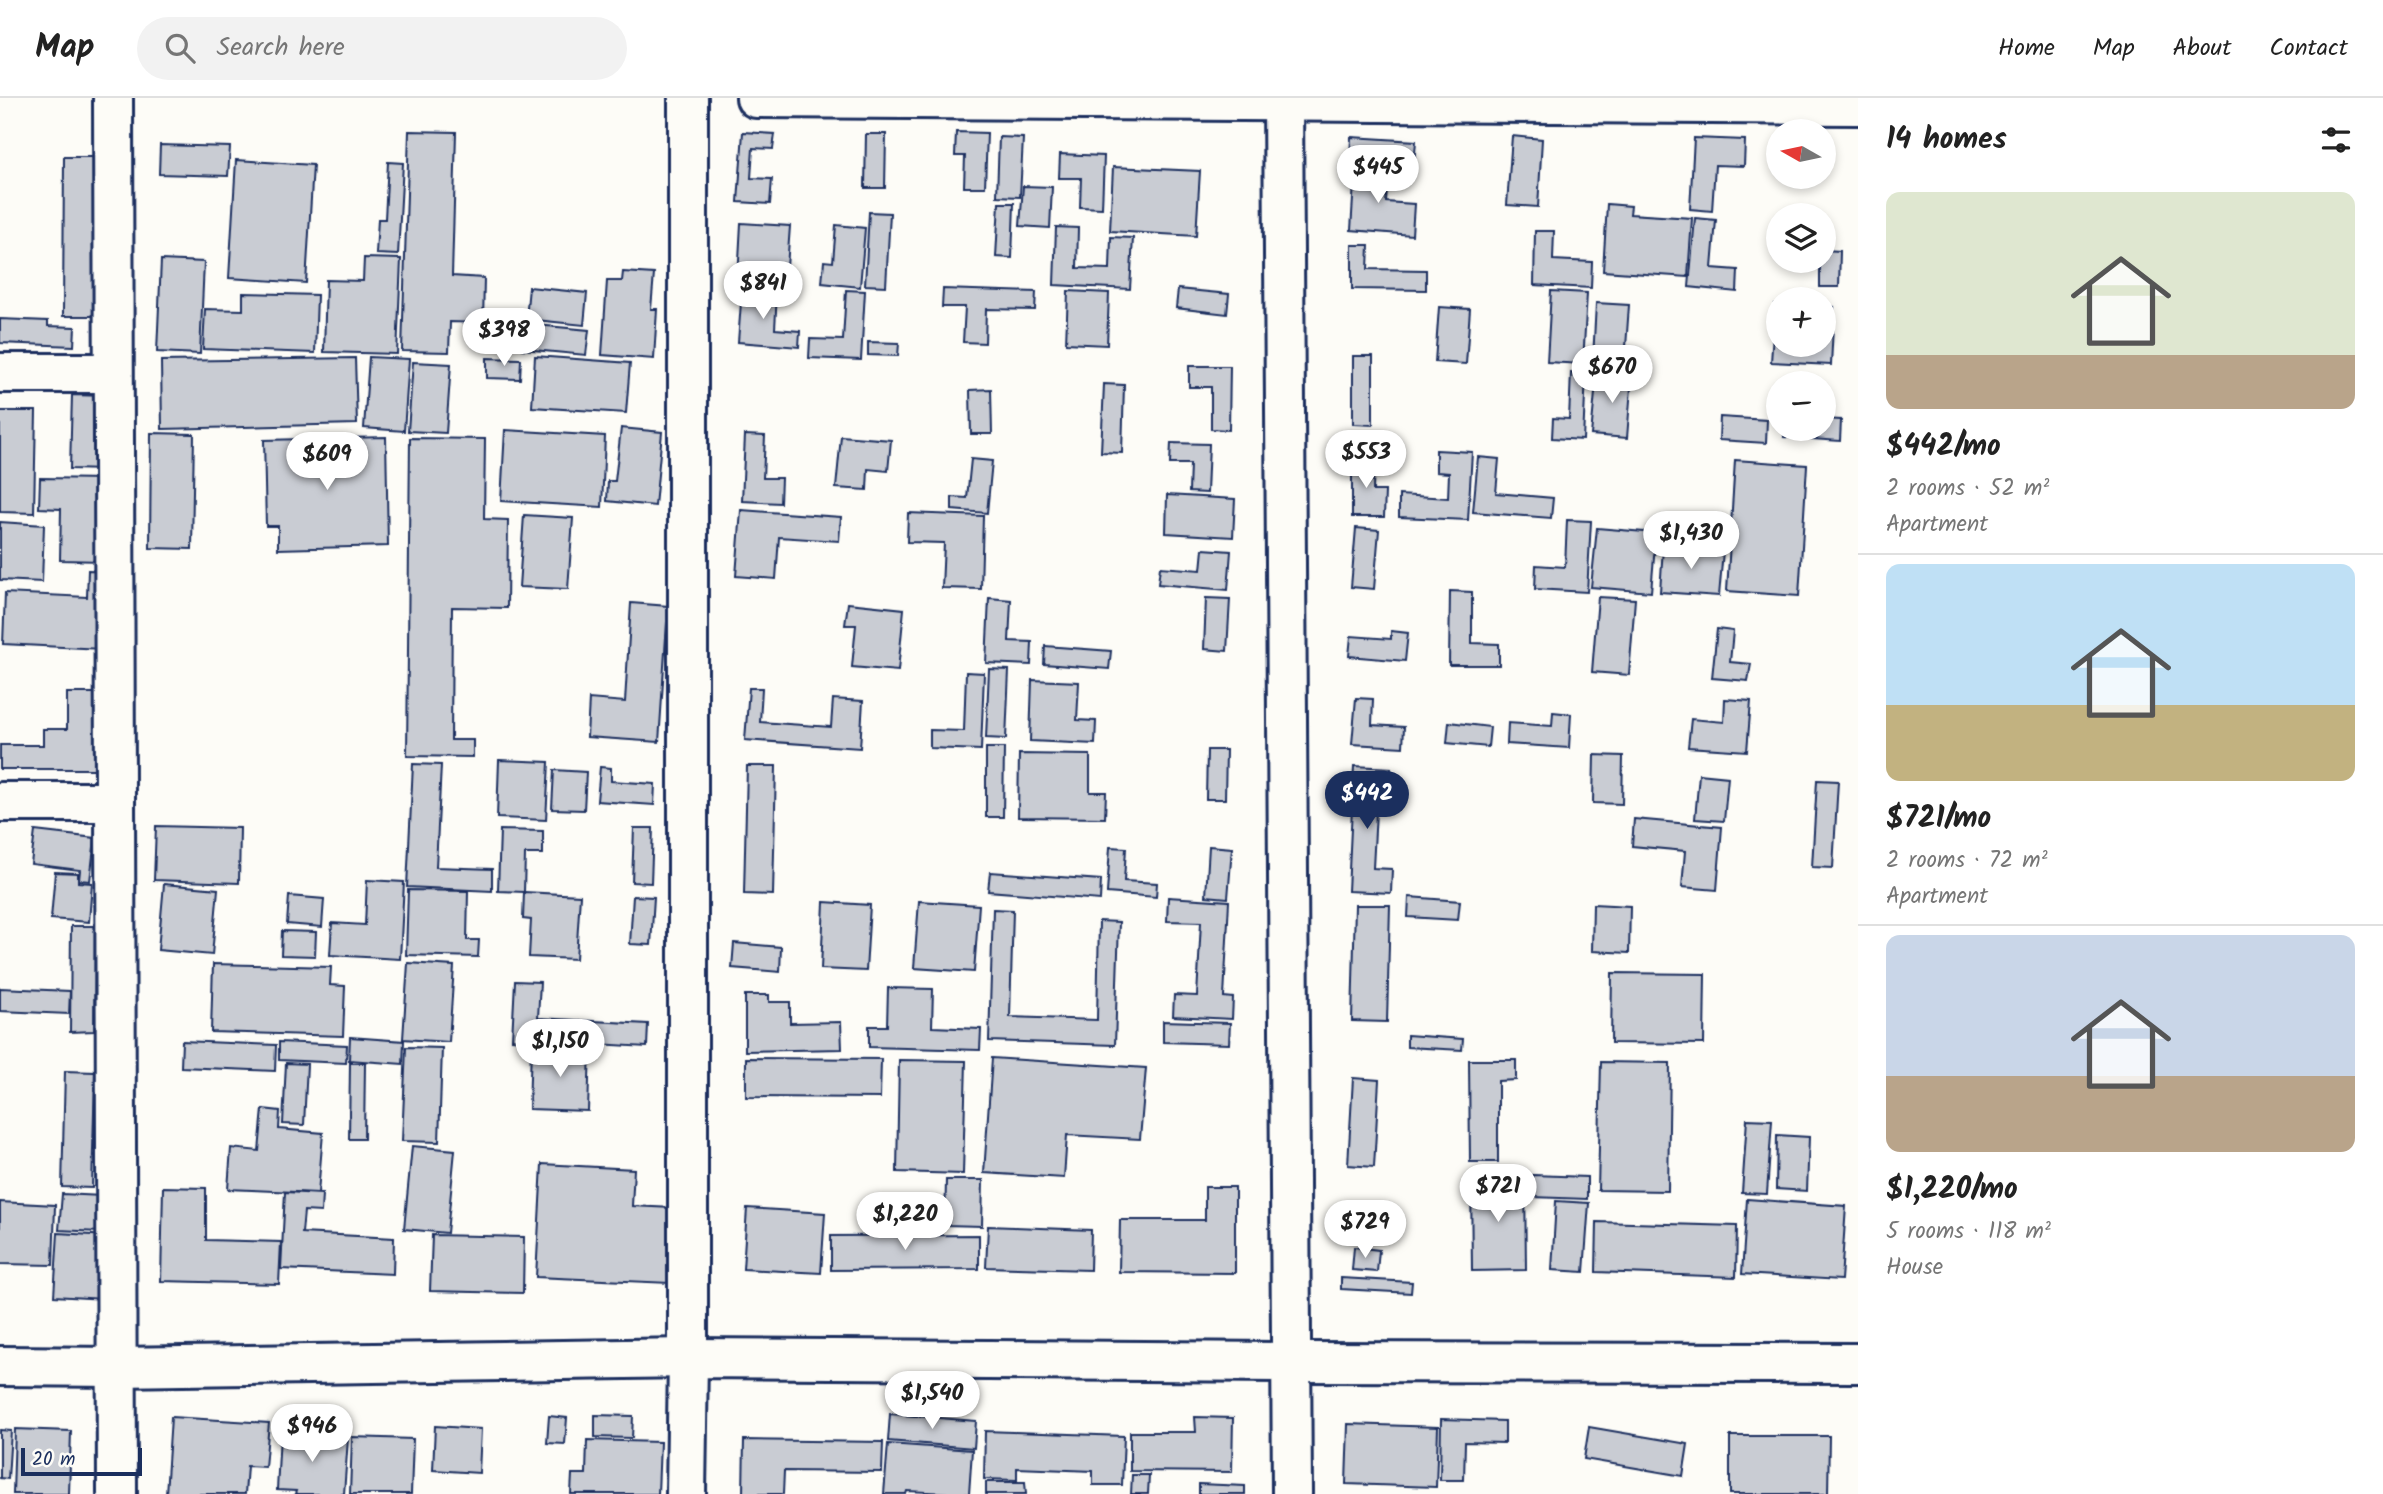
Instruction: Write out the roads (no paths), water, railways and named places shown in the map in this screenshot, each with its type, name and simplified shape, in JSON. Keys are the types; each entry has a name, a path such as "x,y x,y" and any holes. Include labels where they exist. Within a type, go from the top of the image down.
{"street":[{"path":"113,98 117,1494"},
{"path":"686,1494 688,98"},
{"path":"756,98 1858,106"},
{"path":"1283,100 1292,1494"},
{"path":"0,373 113,373"},
{"path":"0,802 114,802"},
{"path":"0,1366 117,1367 688,1358 1858,1363"}]}
